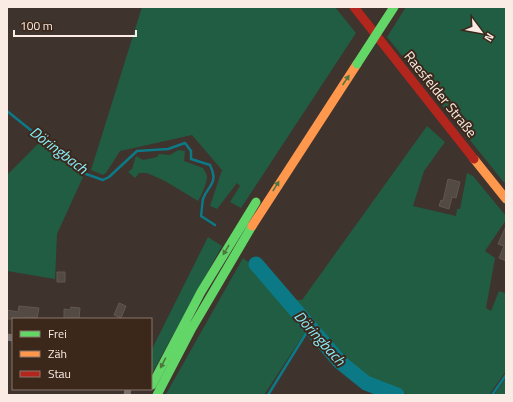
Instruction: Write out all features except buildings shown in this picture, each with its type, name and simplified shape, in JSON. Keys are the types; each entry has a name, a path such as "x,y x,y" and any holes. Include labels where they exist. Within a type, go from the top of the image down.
{"main road":[{"name":"Raesfelder Straße","path":"354,7 506,198"},
{"path":"153,386 354,62 384,7"},
{"path":"298,138 394,7"},
{"path":"153,386 183,326 210,278 262,193"},
{"path":"153,386 157,395"}],"green space":[{"path":"142,7 335,7 356,33 241,208 230,202 240,186 237,183 217,209 210,206 222,170 192,135 120,151 106,173 103,175 91,170"},
{"path":"406,7 506,7 506,185 387,37"},
{"path":"427,126 445,142 424,171 413,206 456,216 457,209 460,209 467,173 473,176 506,216 506,220 485,251 495,258 486,308 491,311 499,291 505,293 506,291 506,371 489,395 411,395 382,387 364,378 346,361 296,300 302,300"},
{"path":"40,142 83,177 57,234 55,279 7,271 7,175"},
{"path":"178,150 185,151 184,161 203,168 207,175 205,186 198,201 165,181 147,173 139,173 135,178 128,172 132,169 136,156 143,160 157,157 159,154 170,155"},
{"path":"208,237 222,246 152,373 152,349"},
{"path":"243,258 253,266 255,274 306,331 264,395 166,394"},
{"path":"506,378 506,395 494,395"}],"waterway":[{"name":"Döringbach","path":"7,111 86,174 103,180 109,177 137,151 168,149 185,143 191,151 191,159 210,165 213,180 203,199 201,216 215,225"},
{"name":"Döringbach","path":"256,264 340,362 366,383 397,395"},
{"path":"268,395 310,327"},
{"path":"492,395 506,375"}],"traffic: fast":[{"path":"357,64 394,7"},
{"path":"152,385 201,292 256,202"},
{"path":"157,395 192,328 252,226"}],"traffic: slow":[{"path":"252,226 357,64"},
{"path":"474,159 506,199"}],"traffic: jam":[{"path":"354,7 474,159"}]}
